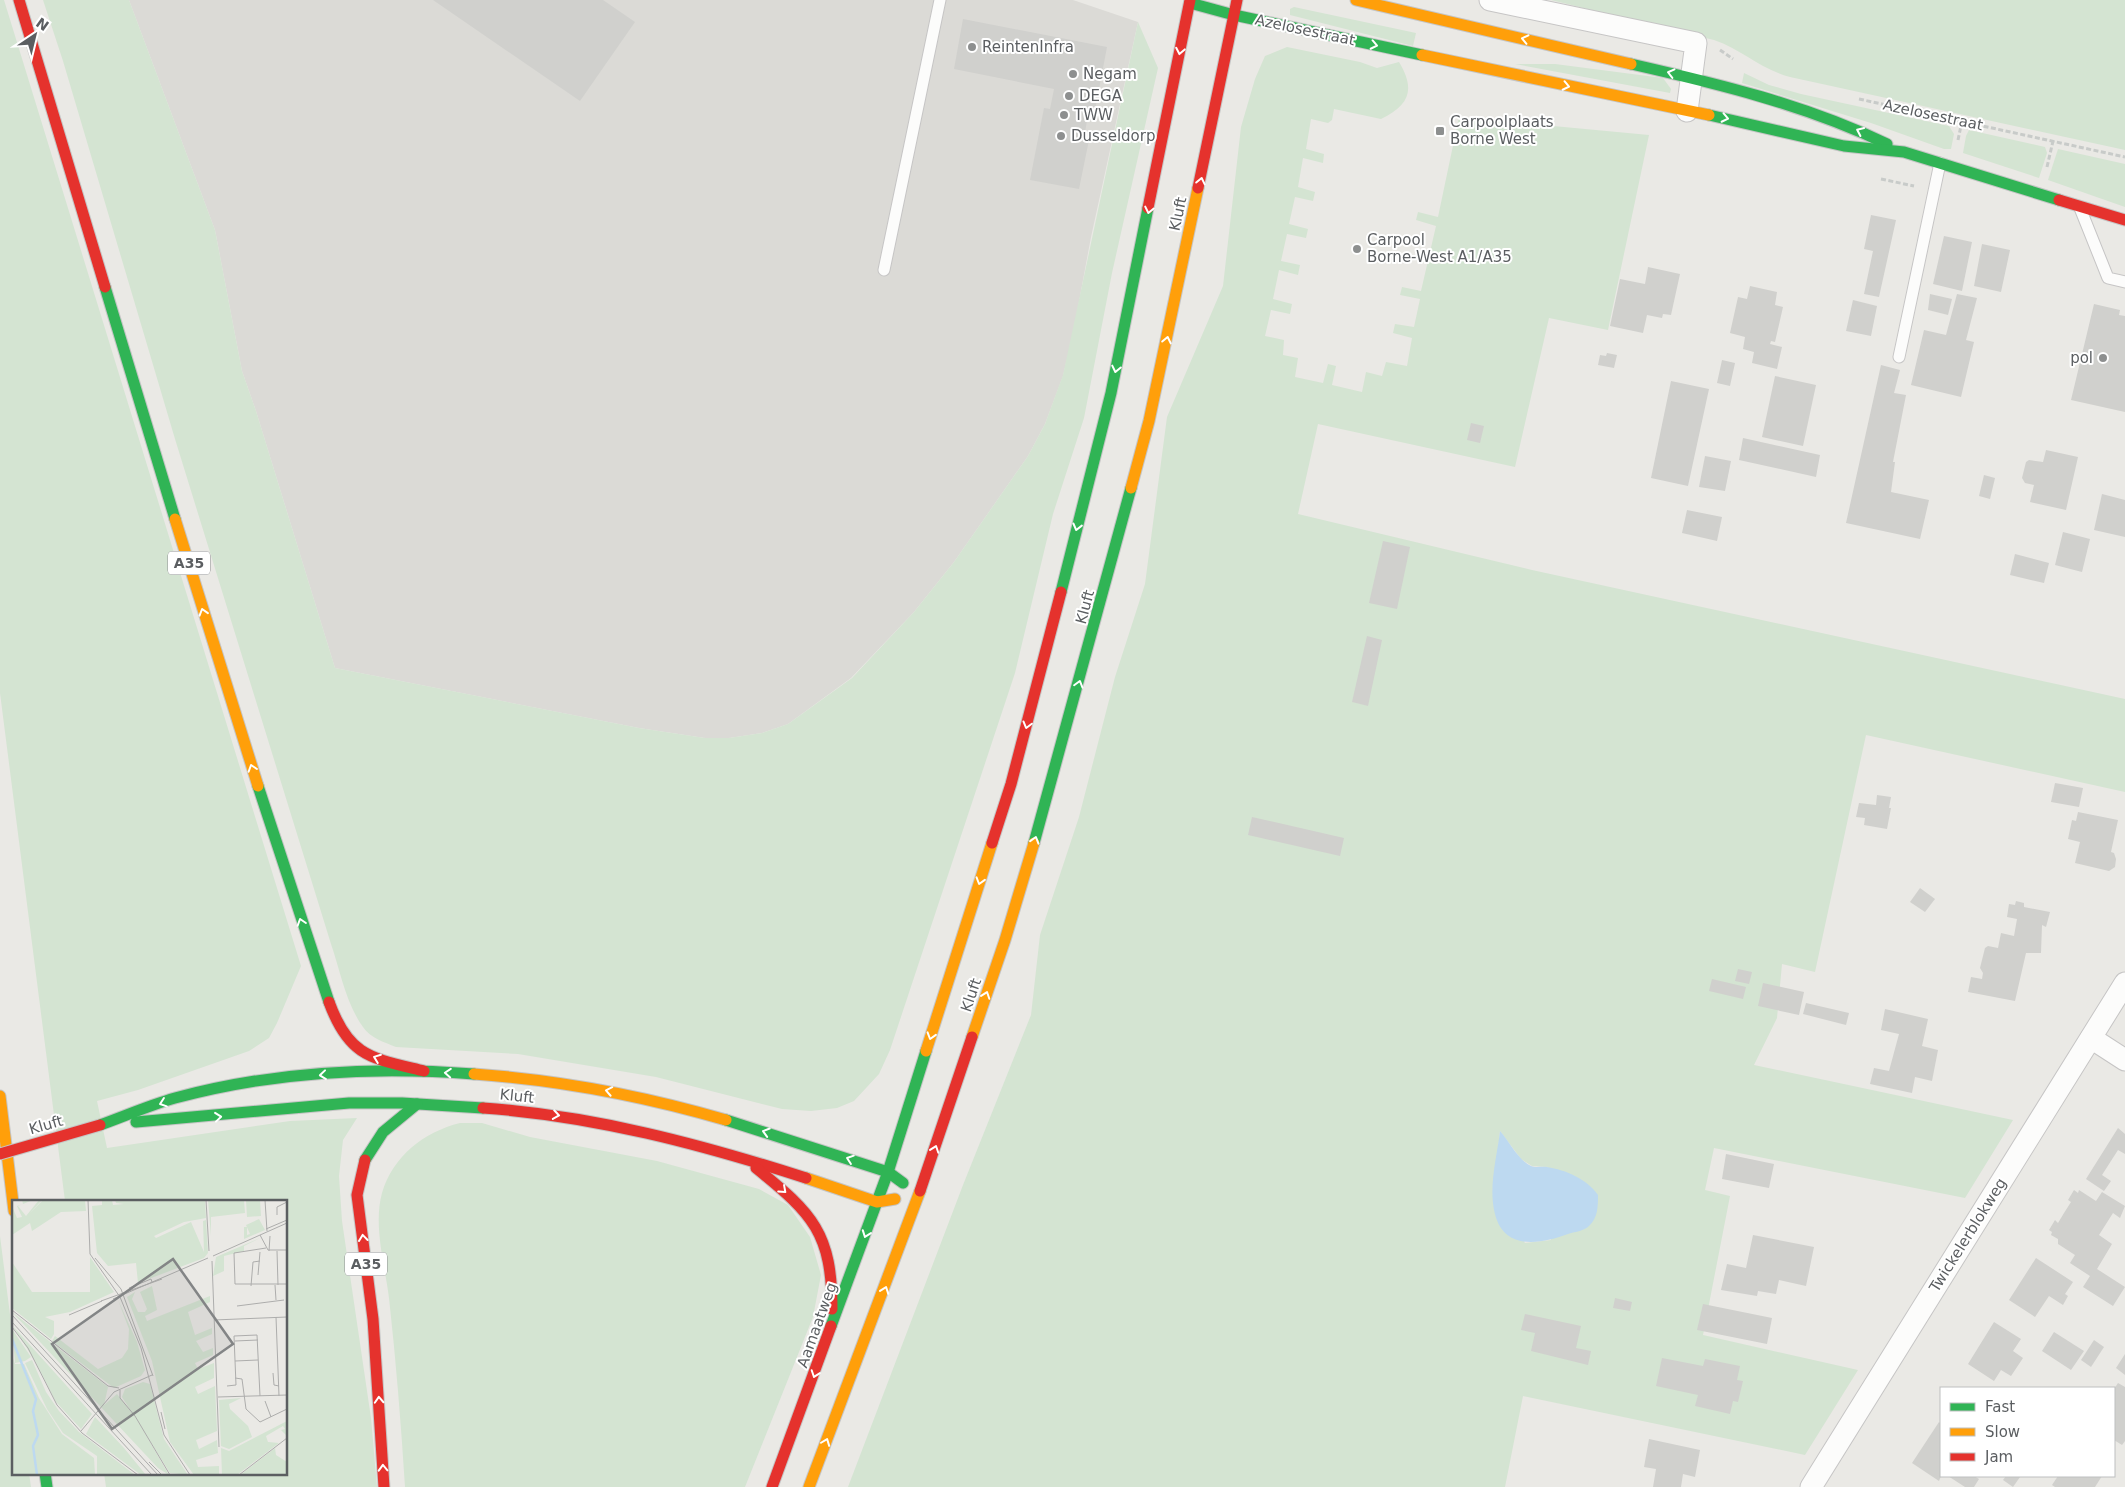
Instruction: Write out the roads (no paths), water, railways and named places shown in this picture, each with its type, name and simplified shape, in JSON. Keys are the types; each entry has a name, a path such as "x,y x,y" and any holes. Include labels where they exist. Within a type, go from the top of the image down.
{"main road":[{"name":"A35","path":"19,0 224,682 312,956 335,1017 344,1037 354,1046 388,1062 424,1071"},
{"name":"Kluft","path":"919,1195 1005,940 1107,586 1149,422 1237,0"},
{"name":"Azelosestraat","path":"1356,0 1441,25 1736,88 1846,125 1904,152 2125,220"},
{"name":"Kluft","path":"888,1172 1011,784 1044,661 1111,393 1186,1"},
{"name":"Azelosestraat","path":"1186,1 1234,15 1435,53 1844,146 1904,152"},
{"name":"Kluft","path":"0,1154 100,1125 176,1098 254,1082 340,1073 424,1071 529,1079 607,1090 673,1105 744,1125 888,1172 919,1195"},
{"path":"0,1096 13,1200"},
{"name":"Kluft","path":"100,1125 207,1118 337,1104 417,1104 507,1109 612,1124 745,1159 877,1202 919,1195"},
{"name":"A35","path":"384,1487 375,1338 357,1195 358,1183 359,1172 372,1144 387,1126 417,1104"},
{"path":"745,1159 800,1206 816,1226 826,1246 832,1278 831,1328"},
{"name":"Aamaatweg","path":"772,1487 888,1172"},
{"path":"809,1487 919,1195"},
{"path":"45,1474 47,1487"}],"street":[{"path":"1490,0 1696,43 1687,111"},
{"name":"Twickelerblokweg","path":"1811,1487 2125,984"},
{"path":"2090,1038 2125,1060"}],"lane":[{"path":"884,270 940,0"},
{"path":"1900,357 1940,162"},
{"path":"2079,207 2108,278 2125,282"}],"water":[{"path":"1500,1131 1526,1163 1533,1167 1547,1167 1569,1173 1593,1189 1598,1195 1598,1208 1596,1216 1587,1228 1557,1238 1535,1242 1525,1242 1506,1234 1495,1214 1492,1194"}],"place":[{"name":"ReintenInfra","path":"972,47"},
{"name":"Negam","path":"1073,74"},
{"name":"DEGA","path":"1069,96"},
{"name":"TWW","path":"1064,115"},
{"name":"Carpoolplaats Borne West","path":"1440,131"},
{"name":"Dusseldorp","path":"1061,136"},
{"name":"Carpool Borne-West A1/A35","path":"1357,249"},
{"name":"pol","path":"2103,358"}]}
